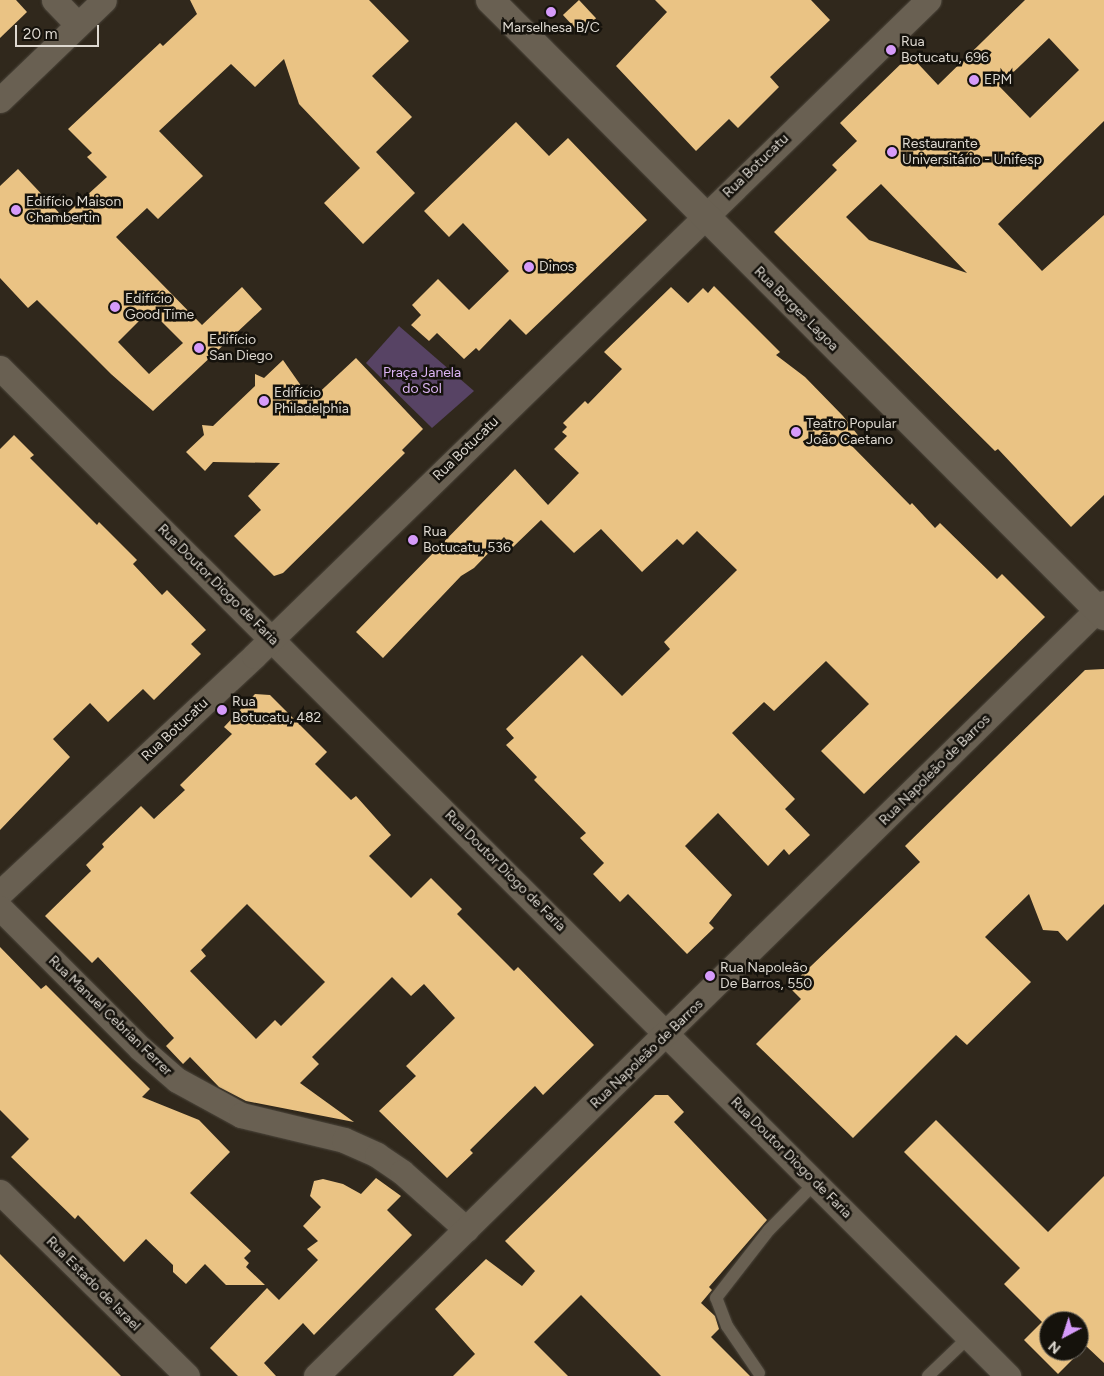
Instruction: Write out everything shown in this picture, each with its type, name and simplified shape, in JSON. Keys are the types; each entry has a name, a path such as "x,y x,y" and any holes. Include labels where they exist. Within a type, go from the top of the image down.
{"street":[{"path":"54,0 78,24"},
{"path":"0,100 104,0"},
{"name":"Rua Borges Lagoa","path":"490,0 704,216 1102,609"},
{"name":"Rua Botucatu","path":"0,893 272,638 928,0"},
{"name":"Rua Doutor Diogo de Faria","path":"0,368 1008,1376"},
{"name":"Rua Napoleão de Barros","path":"316,1376 1102,609"},
{"name":"Rua Manuel Cebrian Ferrer","path":"0,908 140,1048 177,1080 241,1115 344,1140 377,1155 402,1172 466,1229"},
{"name":"Rua Estado de Israel","path":"0,1192 187,1376"}],"lane":[{"path":"759,1373 727,1326 716,1298 769,1230 816,1182"},
{"path":"928,1376 969,1337"}],"green space":[{"name":"Praça Janela do Sol","path":"399,326 474,391 432,428 366,363"}],"building":[{"path":"0,0 16,0 27,12 0,38"},
{"path":"190,0 369,0 409,41 372,76 412,117 376,152 415,193 363,244 324,203 360,168 299,104 284,59 255,87 231,64 159,131 203,176 158,219 147,208 116,237 202,325 242,287 262,309 153,411 111,374 37,300 28,308 0,278 0,186 18,169 63,217 107,177 87,157 92,153 68,129 160,43 163,46 197,14","holes":["150,310 183,343 149,374 118,342"]},
{"path":"579,0 596,18 580,33 563,15"},
{"path":"655,0 811,0 830,20 770,77 779,87 738,128 729,119 696,151 616,66 667,12"},
{"path":"1025,0 1104,0 1104,121 998,224 1042,271 1104,215 1104,495 1071,527 998,449 995,451 774,232 837,170 832,165 857,141 840,123 910,55 938,85","holes":["1049,38 1079,70 1030,118 999,86","881,184 967,273 869,240 846,217"]},
{"path":"516,122 549,156 568,138 647,220 526,335 510,319 479,351 476,348 464,359 437,333 429,341 411,325 421,315 412,305 438,279 469,310 509,271 463,223 449,237 424,211"},
{"path":"714,286 780,352 776,355 805,377 843,416 860,438 850,444 910,505 912,503 935,528 940,523 997,579 1002,574 1045,617 864,794 821,751 869,704 826,661 774,711 764,702 732,733 795,799 785,809 810,835 789,855 784,849 768,866 718,813 685,846 732,895 709,923 714,928 687,954 628,894 620,902 593,874 604,863 580,838 586,833 534,780 537,777 506,745 514,738 506,729 582,655 622,696 670,649 664,642 737,570 697,531 683,545 677,539 642,572 601,529 574,553 541,520 513,547 504,537 474,568 461,576 383,658 356,632 515,469 548,505 579,473 554,449 567,436 562,432 567,427 563,423 585,401 588,404 622,369 604,352 671,287 688,303 703,288 708,293"},
{"path":"356,358 423,429 402,450 405,453 283,573 274,576 234,536 261,510 248,496 280,463 213,462 205,471 186,452 204,435 202,425 213,426 255,386 255,374 264,378 283,360 311,400"},
{"path":"14,435 34,455 30,458 97,525 99,522 137,560 133,564 162,595 167,590 206,630 191,644 201,654 154,700 143,689 108,722 90,703 53,739 70,757 0,830 0,449"},
{"path":"1104,669 1104,904 1067,941 1058,931 1043,930 1029,894 985,937 1031,982 967,1045 956,1035 853,1138 756,1044 801,999 789,987 920,862 905,846 1085,670"},
{"path":"255,694 270,695 327,752 315,764 351,800 356,796 391,835 369,856 411,898 431,878 462,909 457,914 514,971 518,967 594,1045 543,1095 535,1086 470,1150 473,1153 447,1178 379,1111 416,1076 406,1066 455,1018 424,984 411,996 392,977 312,1057 319,1064 300,1083 354,1122 246,1101 219,1087 190,1057 183,1064 166,1046 174,1038 139,1000 98,957 92,963 45,916 91,871 86,865 104,847 102,844 141,806 154,819 185,790 180,785 232,734 224,727","holes":["247,904 325,982 281,1026 275,1020 256,1039 190,971 206,956 201,950"]},
{"path":"0,947 41,989 46,985 150,1089 142,1097 199,1120 230,1152 190,1193 251,1251 244,1258 249,1263 246,1267 265,1285 226,1285 205,1264 186,1284 173,1272 173,1265 146,1239 124,1262 78,1215 75,1219 11,1157 29,1139 0,1110"},
{"path":"655,1095 668,1095 684,1112 674,1122 767,1220 709,1287 712,1290 701,1303 715,1316 719,1329 711,1337 750,1376 661,1376 581,1295 534,1342 568,1376 453,1376 475,1354 435,1309 486,1259 522,1286 535,1271 505,1241"},
{"path":"936,1120 1048,1232 1104,1176 1104,1363 1089,1349 1089,1311 1039,1311 1039,1319 1004,1284 1020,1268 904,1152"},
{"path":"376,1178 401,1196 387,1210 412,1235 314,1335 303,1323 264,1363 276,1376 238,1376 210,1348 267,1288 279,1300 318,1260 307,1249 318,1241 303,1226 321,1207 310,1196 314,1181 323,1179 343,1184 361,1194"},
{"path":"0,1254 65,1320 121,1376 0,1376"},
{"path":"1039,1325 1039,1355 1024,1340"},
{"path":"1045,1361 1071,1361 1058,1374"}],"place":[{"name":"Marselhesa B/C","path":"551,12"},
{"name":"Rua Botucatu, 696","path":"891,50"},
{"name":"EPM","path":"974,80"},
{"name":"Restaurante Universitário - Unifesp","path":"892,152"},
{"name":"Edifício Maison Chambertin","path":"16,210"},
{"name":"Dinos","path":"529,267"},
{"name":"Edifício Good Time","path":"115,307"},
{"name":"Edifício San Diego","path":"199,348"},
{"name":"Edifício Philadelphia","path":"264,401"},
{"name":"Teatro Popular João Caetano","path":"796,432"},
{"name":"Rua Botucatu, 536","path":"413,540"},
{"name":"Rua Botucatu, 482","path":"222,710"},
{"name":"Rua Napoleão De Barros, 550","path":"710,976"}]}
